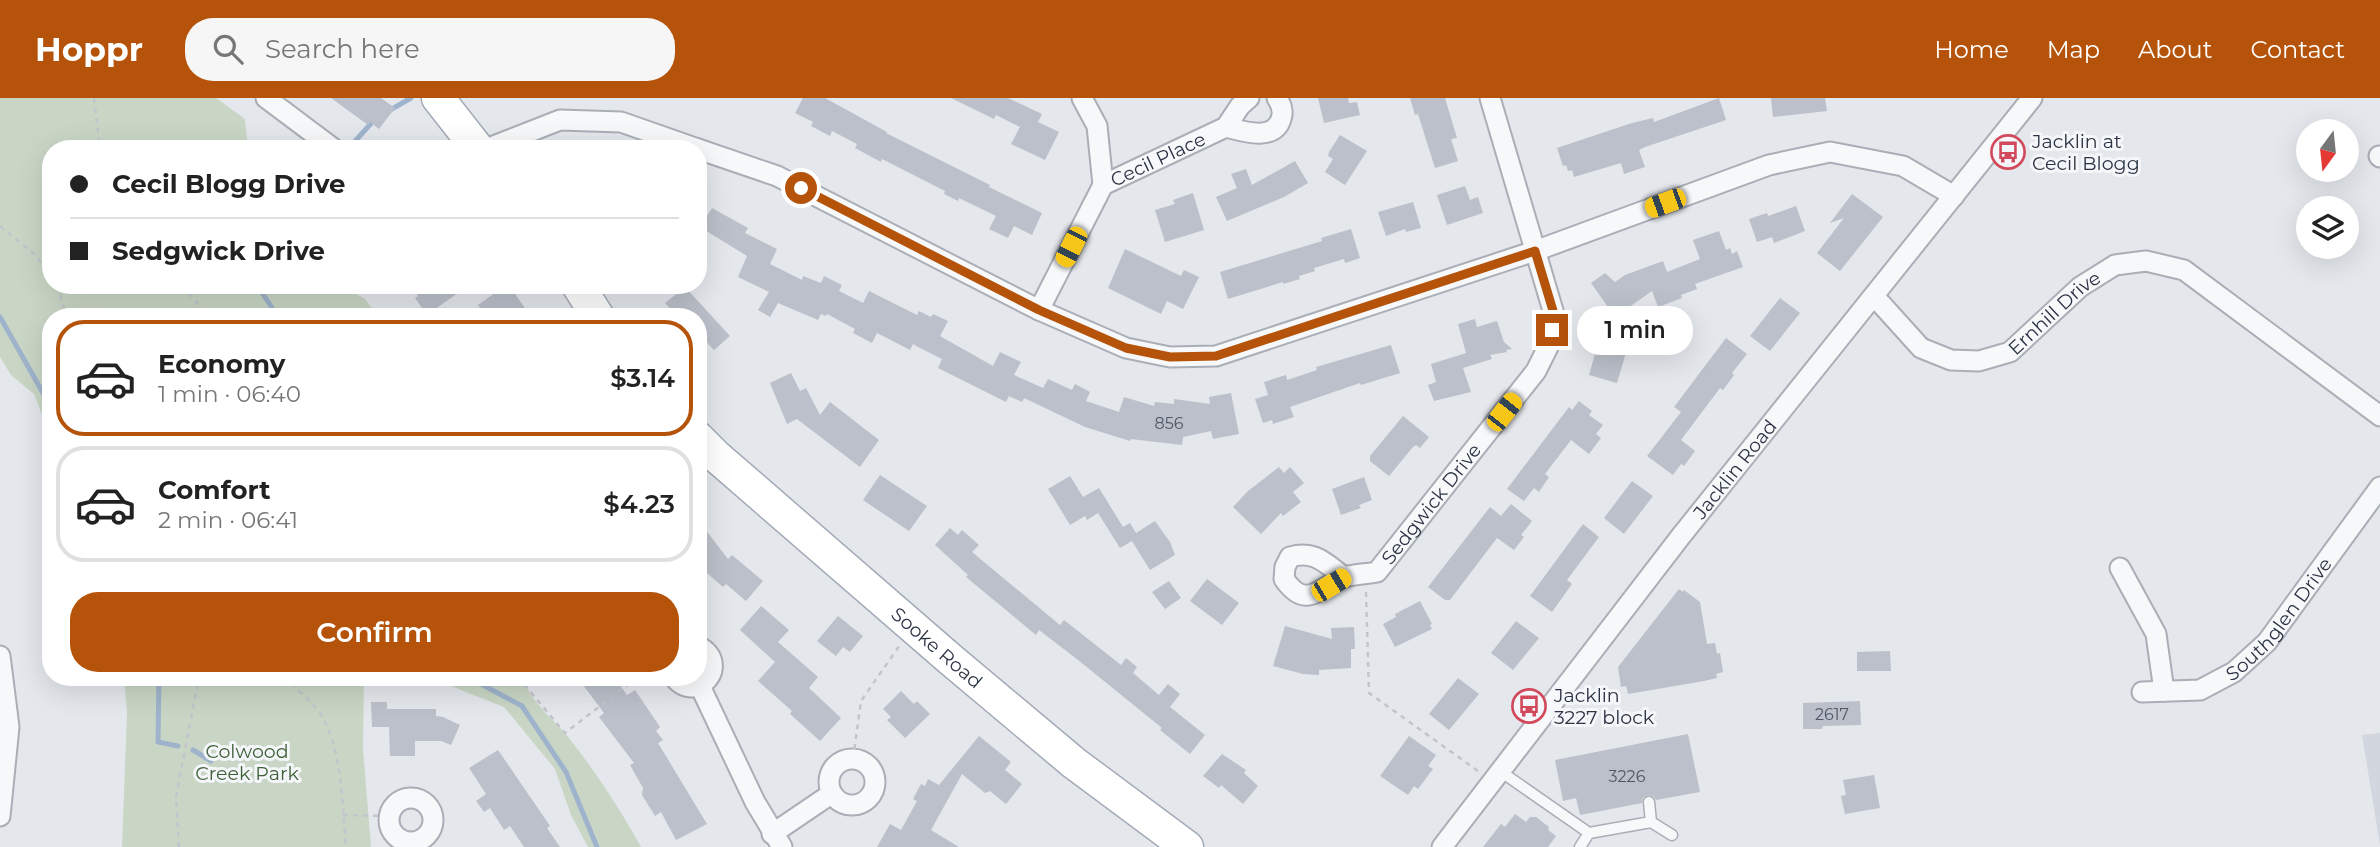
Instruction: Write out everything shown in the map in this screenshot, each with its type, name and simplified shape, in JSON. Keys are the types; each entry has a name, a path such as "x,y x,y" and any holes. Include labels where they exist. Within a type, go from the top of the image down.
{"main road":[{"path":"438,98 471,140"},
{"name":"Sooke Road","path":"707,447 913,627 1074,763 1187,847"}],"street":[{"path":"266,98 322,140"},
{"path":"1082,98 1097,126 1103,185"},
{"name":"Cecil Place","path":"1039,310 1103,185 1226,127 1249,98"},
{"name":"Cecil Place","path":"1226,127 1250,133 1267,132 1276,128 1282,118 1282,105 1277,98"},
{"name":"Sedgwick Drive","path":"1344,578 1377,572 1536,372 1549,345 1554,314 1490,98"},
{"name":"Jacklin Road","path":"1442,847 1681,536 2032,98"},
{"path":"509,140 560,120 621,122 672,140"},
{"path":"707,152 777,176 1039,310 1126,348 1170,357 1216,356 1535,251 1769,165 1830,152 1903,166 1954,196"},
{"name":"Ernhill Drive","path":"1874,296 1921,348 1951,360 1979,361 2010,352 2080,287 2115,265 2146,261 2184,270 2380,416"},
{"name":"Southglen Drive","path":"2143,692 2200,690 2234,673 2267,642 2380,487"},
{"path":"2120,568 2157,634 2164,691"},
{"path":"707,651 713,666 707,681"},
{"path":"0,656 9,727 0,816"},
{"path":"683,686 699,686 777,840 831,794"},
{"path":"853,759 868,765 876,779 872,795 859,804 844,804 831,794 829,777 833,770 838,764 853,759"},
{"path":"418,800 426,804 433,821 430,842 408,842 400,839 389,825 389,816 400,801 418,800"}],"lane":[{"path":"1500,771 1590,833"},
{"path":"1649,802 1651,822"},
{"path":"1580,847 1590,833 1651,822 1672,835"}],"path":[{"path":"94,98 99,140"},
{"path":"0,226 42,264"},
{"path":"190,294 201,308"},
{"path":"1365,575 1369,693 1474,768"},
{"path":"853,759 861,701 913,627"},
{"path":"179,847 176,797 197,686"},
{"path":"293,686 316,708 327,726 335,752 346,847"},
{"path":"526,686 565,733 626,686"},
{"path":"343,814 389,816"}],"shaded area":[{"path":"2380,733 2380,845 2362,735"}],"green space":[{"path":"0,98 216,98 245,119 247,140 42,140 42,294 356,294 365,299 372,308 42,308 42,415 34,394 11,375 0,357"},
{"name":"Colwood Creek Park","path":"125,686 364,686 363,749 371,847 122,847 127,713"},
{"path":"451,686 527,686 596,774 641,847 588,847 571,815 555,769 504,707"}],"building":[{"path":"331,98 381,98 395,108 379,129 370,122 368,125"},
{"path":"803,98 825,98 886,133 1042,213 1032,235 1014,226 1008,238 989,229 996,216 959,198 958,201 944,194 945,191 882,159 881,162 855,148 857,144 832,131 830,136 811,126 813,122 795,113"},
{"path":"951,98 1008,98 1042,114 1038,122 1059,132 1045,160 1011,144 1020,127 996,115 994,119"},
{"path":"1318,98 1348,98 1349,103 1357,102 1360,115 1324,123"},
{"path":"1410,98 1445,98 1457,138 1451,139 1458,161 1435,168 1418,114 1415,115"},
{"path":"1719,98 1726,120 1639,150 1645,167 1624,174 1621,163 1574,177 1572,170 1568,171 1566,165 1563,166 1557,148 1632,123 1653,118 1654,122"},
{"path":"1771,98 1825,98 1827,111 1773,117"},
{"path":"1340,135 1367,151 1345,185 1325,172 1333,159 1328,156 1329,152"},
{"path":"1295,161 1308,183 1284,197 1227,221 1216,197 1237,188 1231,174 1246,169 1252,185"},
{"path":"1465,186 1470,200 1478,197 1483,213 1447,225 1437,195"},
{"path":"1193,193 1204,230 1165,242 1155,210 1175,204 1173,200"},
{"path":"1852,194 1883,217 1840,271 1817,253 1844,218 1830,223"},
{"path":"1413,202 1421,228 1406,232 1405,229 1386,236 1378,212"},
{"path":"1796,206 1805,231 1774,243 1772,237 1757,242 1749,219 1767,213 1768,216"},
{"path":"712,208 748,228 745,233 777,249 770,264 802,280 803,276 821,283 824,276 842,285 839,291 863,303 869,291 917,315 919,311 948,321 940,336 993,366 1000,352 1021,362 1014,375 1043,388 1048,379 1072,390 1075,384 1090,392 1086,401 1119,412 1124,397 1154,406 1155,402 1174,404 1174,399 1210,404 1209,397 1231,393 1239,434 1213,439 1211,431 1183,437 1182,445 1130,441 1085,427 1024,398 1022,402 1009,396 1006,402 938,368 942,359 913,344 910,350 877,333 872,343 853,333 855,329 827,314 821,314 818,320 778,303 770,317 758,310 769,292 738,277 747,256 707,231 707,216"},
{"path":"1351,229 1360,258 1345,263 1344,259 1314,268 1315,271 1299,276 1300,279 1228,299 1220,272 1322,241 1321,238"},
{"path":"1719,231 1726,250 1730,248 1732,254 1737,251 1743,267 1695,284 1697,289 1681,295 1682,298 1658,307 1652,291 1615,317 1591,283 1605,273 1615,282 1625,275 1663,261 1667,272 1700,259 1693,240"},
{"path":"1125,249 1181,276 1184,270 1199,277 1183,309 1167,301 1161,314 1108,288"},
{"path":"417,294 456,294 437,308 422,308 415,298"},
{"path":"493,294 515,294 525,308 480,308 478,305"},
{"path":"676,294 691,294 704,308 670,308 665,303"},
{"path":"1780,298 1800,313 1770,351 1750,336"},
{"path":"707,311 730,336 714,350 707,343"},
{"path":"1475,319 1477,327 1497,321 1504,342 1512,349 1490,355 1492,359 1463,368 1471,392 1434,401 1428,385 1436,382 1431,364 1466,353 1458,324"},
{"path":"1726,338 1747,354 1723,390 1720,388 1681,440 1695,451 1673,475 1647,456 1681,412 1674,407"},
{"path":"1603,339 1628,346 1617,383 1589,375"},
{"path":"1391,345 1400,373 1361,385 1360,383 1290,407 1294,417 1273,424 1272,420 1263,423 1255,399 1268,395 1264,382 1286,375 1287,380 1317,370 1316,367"},
{"path":"791,373 800,391 806,388 820,415 830,402 879,440 860,467 797,419 787,424 770,383"},
{"path":"1579,401 1592,411 1589,415 1603,425 1596,434 1601,438 1589,454 1571,440 1545,474 1549,477 1539,492 1534,488 1524,501 1507,489 1569,407 1572,410"},
{"path":"1403,416 1429,437 1420,448 1416,445 1413,447 1389,476 1370,461 1370,456"},
{"path":"1279,467 1284,473 1290,467 1304,483 1293,492 1301,502 1283,516 1281,513 1261,534 1233,507 1248,491"},
{"path":"880,475 927,506 909,531 863,500"},
{"path":"1070,476 1083,497 1099,488 1123,527 1130,523 1136,533 1155,521 1170,542 1175,555 1150,570 1132,541 1120,548 1098,513 1087,520 1085,516 1070,525 1048,489"},
{"path":"1364,477 1372,500 1359,505 1361,508 1341,515 1332,489"},
{"path":"1632,481 1653,496 1624,534 1604,518"},
{"path":"1511,504 1532,521 1514,550 1497,538 1450,600 1445,600 1428,587 1490,507 1501,516"},
{"path":"1583,524 1599,537 1567,580 1572,584 1552,612 1530,596"},
{"path":"950,528 958,535 962,530 979,545 972,552 1060,625 1064,620 1121,665 1126,658 1137,667 1133,673 1159,695 1168,684 1180,694 1170,707 1205,735 1190,754 1078,660 1039,630 1036,635 966,577 968,575 935,545"},
{"path":"707,532 728,559 732,555 763,581 746,601 726,584 723,587 707,573"},
{"path":"1207,579 1239,603 1222,625 1190,601"},
{"path":"1169,581 1181,598 1165,609 1152,592"},
{"path":"1679,589 1700,602 1707,644 1715,643 1717,654 1720,653 1723,672 1716,674 1717,678 1628,694 1626,686 1621,687 1618,667"},
{"path":"1420,601 1432,629 1395,647 1383,624 1396,617 1395,614"},
{"path":"761,606 789,630 778,642 818,677 809,688 841,718 820,741 758,681 775,662 740,630"},
{"path":"838,616 863,636 850,652 843,647 836,656 817,641"},
{"path":"1516,621 1539,638 1513,670 1491,653"},
{"path":"1285,626 1332,639 1331,628 1354,627 1355,649 1351,649 1351,668 1319,670 1319,675 1273,666"},
{"path":"1890,651 1891,671 1857,671 1857,652"},
{"path":"1458,678 1479,694 1449,730 1429,714"},
{"path":"584,686 620,686 627,695 635,690 660,727 656,731 663,740 658,743 707,824 676,840 661,812 655,816 642,795 643,788 630,765 634,763 599,717 604,713"},
{"path":"901,691 914,704 917,701 930,714 905,738 887,720 891,717 883,709"},
{"path":"1860,701 1861,725 1803,729 1803,703"},
{"path":"371,702 387,702 387,709 436,709 436,716 460,725 451,745 441,741 415,741 415,756 390,756 389,727 372,727"},
{"path":"1688,734 1700,792 1656,800 1648,795 1643,798 1642,803 1580,815 1576,798 1563,801 1555,760"},
{"path":"979,736 1011,762 1005,770 1022,784 1006,804 990,791 985,793 962,774 931,830 959,847 877,847 890,824 901,830 917,801 913,799 921,784 925,786 928,779 939,785"},
{"path":"1409,736 1436,755 1428,766 1433,769 1418,789 1414,786 1408,795 1380,776"},
{"path":"498,750 550,826 547,828 560,847 524,847 510,826 504,830 490,808 484,812 476,801 486,794 469,768"},
{"path":"1222,754 1246,770 1244,773 1258,786 1243,804 1221,785 1219,788 1203,776"},
{"path":"1874,775 1880,808 1845,814 1841,796 1846,795 1843,780"},
{"path":"1515,814 1526,822 1530,817 1536,817 1549,827 1548,830 1556,836 1548,847 1483,847 1501,824 1505,827"}],"waterway":[{"path":"390,110 411,98"},
{"path":"356,140 375,119"},
{"path":"263,294 272,308"},
{"path":"0,317 42,391"},
{"path":"159,686 158,742 178,746"},
{"path":"485,686 522,706 566,772 597,847"},
{"path":"193,750 211,761"}],"place":[{"name":"Jacklin at Cecil Blogg","path":"2008,152"},
{"name":"Jacklin 3227 block","path":"1529,706"}],"route":[{"path":"801,188 1039,310 1126,348 1170,357 1216,356 1535,251 1554,314 1552,330"}]}
